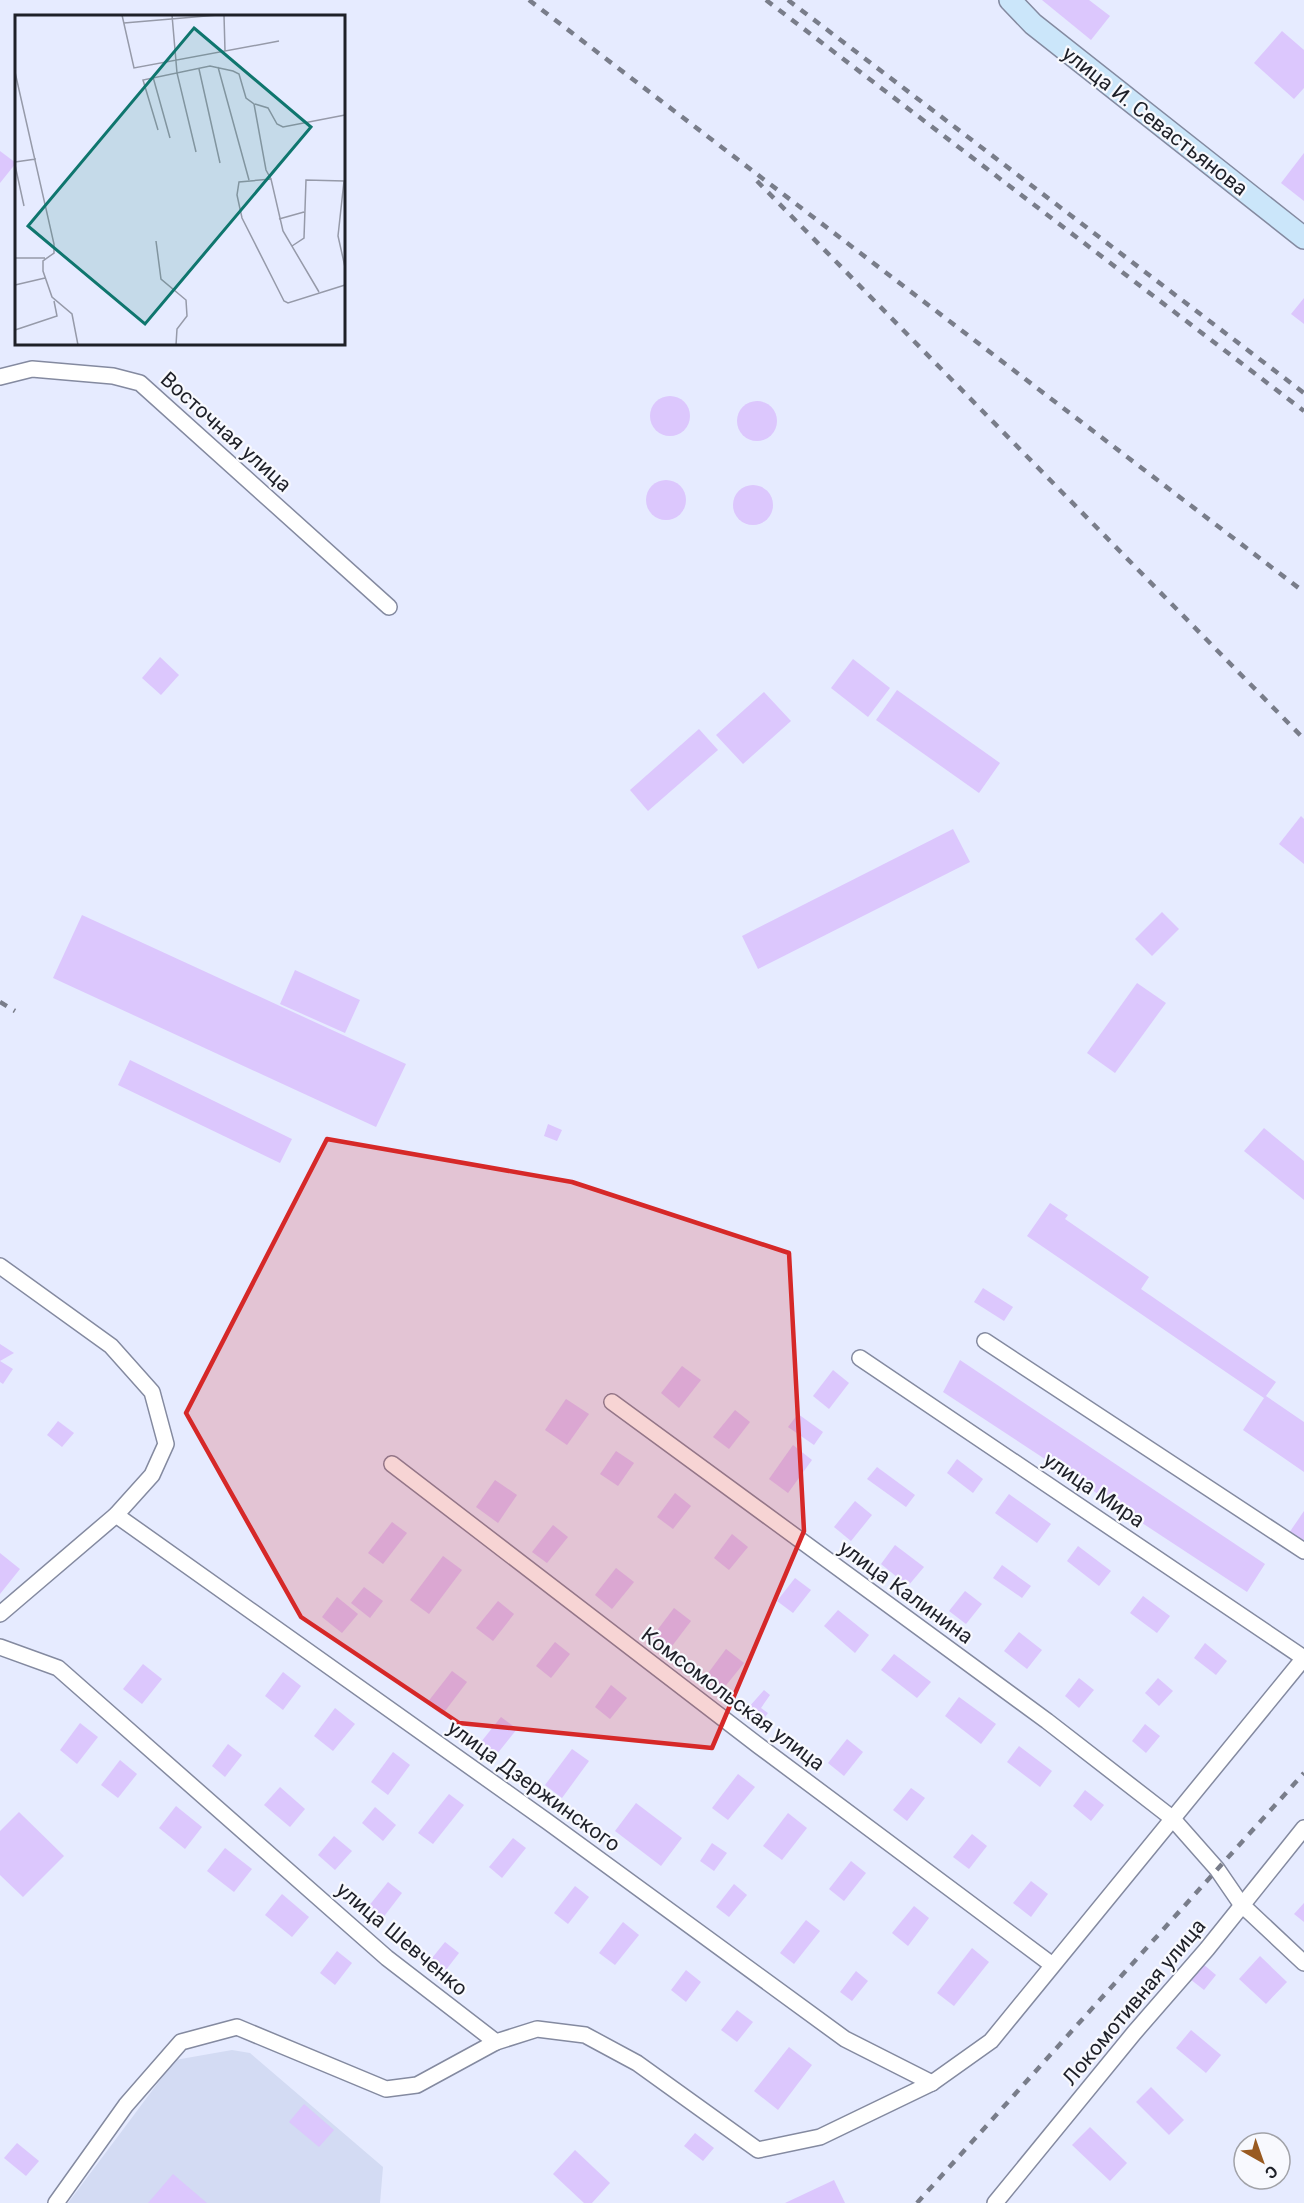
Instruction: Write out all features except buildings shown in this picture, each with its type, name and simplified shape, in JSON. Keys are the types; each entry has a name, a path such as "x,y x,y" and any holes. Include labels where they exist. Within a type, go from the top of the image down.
{"street":[{"name":"улица И. Севастьянова","path":"1010,0 1033,24 1304,238"},
{"name":"Восточная улица","path":"0,377 32,369 113,376 140,383 389,607"},
{"path":"0,1266 111,1346 152,1392 166,1444 152,1475 116,1515 0,1614"},
{"path":"985,1341 1304,1551"},
{"name":"улица Мира","path":"860,1358 1304,1658"},
{"name":"улица Калинина","path":"612,1402 1047,1721 1172,1818 1216,1869 1241,1904 1304,1963"},
{"name":"Комсомольская улица","path":"392,1464 759,1746 1051,1964"},
{"name":"улица Дзержинского","path":"116,1515 548,1822 845,2038 932,2083"},
{"name":"улица Шевченко","path":"0,1647 58,1668 387,1958 496,2042"},
{"path":"56,2203 126,2105 181,2042 237,2027 386,2089 417,2085 496,2042 537,2029 585,2035 637,2063 758,2150 820,2137 932,2083 991,2041 1051,1964 1304,1658"},
{"name":"Локомотивная улица","path":"995,2203 1134,2033 1207,1949 1304,1828"}],"highlighted area":[{"path":"327,1139 572,1182 789,1253 804,1531 712,1748 459,1723 301,1617 186,1413"}],"shaded area":[{"path":"232,2050 250,2053 383,2167 380,2203 68,2203 175,2060"}],"railway":[{"path":"529,0 1304,592"},
{"path":"766,0 1304,411"},
{"path":"788,0 1304,393"},
{"path":"757,181 1304,739"},
{"path":"0,1002 15,1011"},
{"path":"917,2203 1304,1773"}]}
